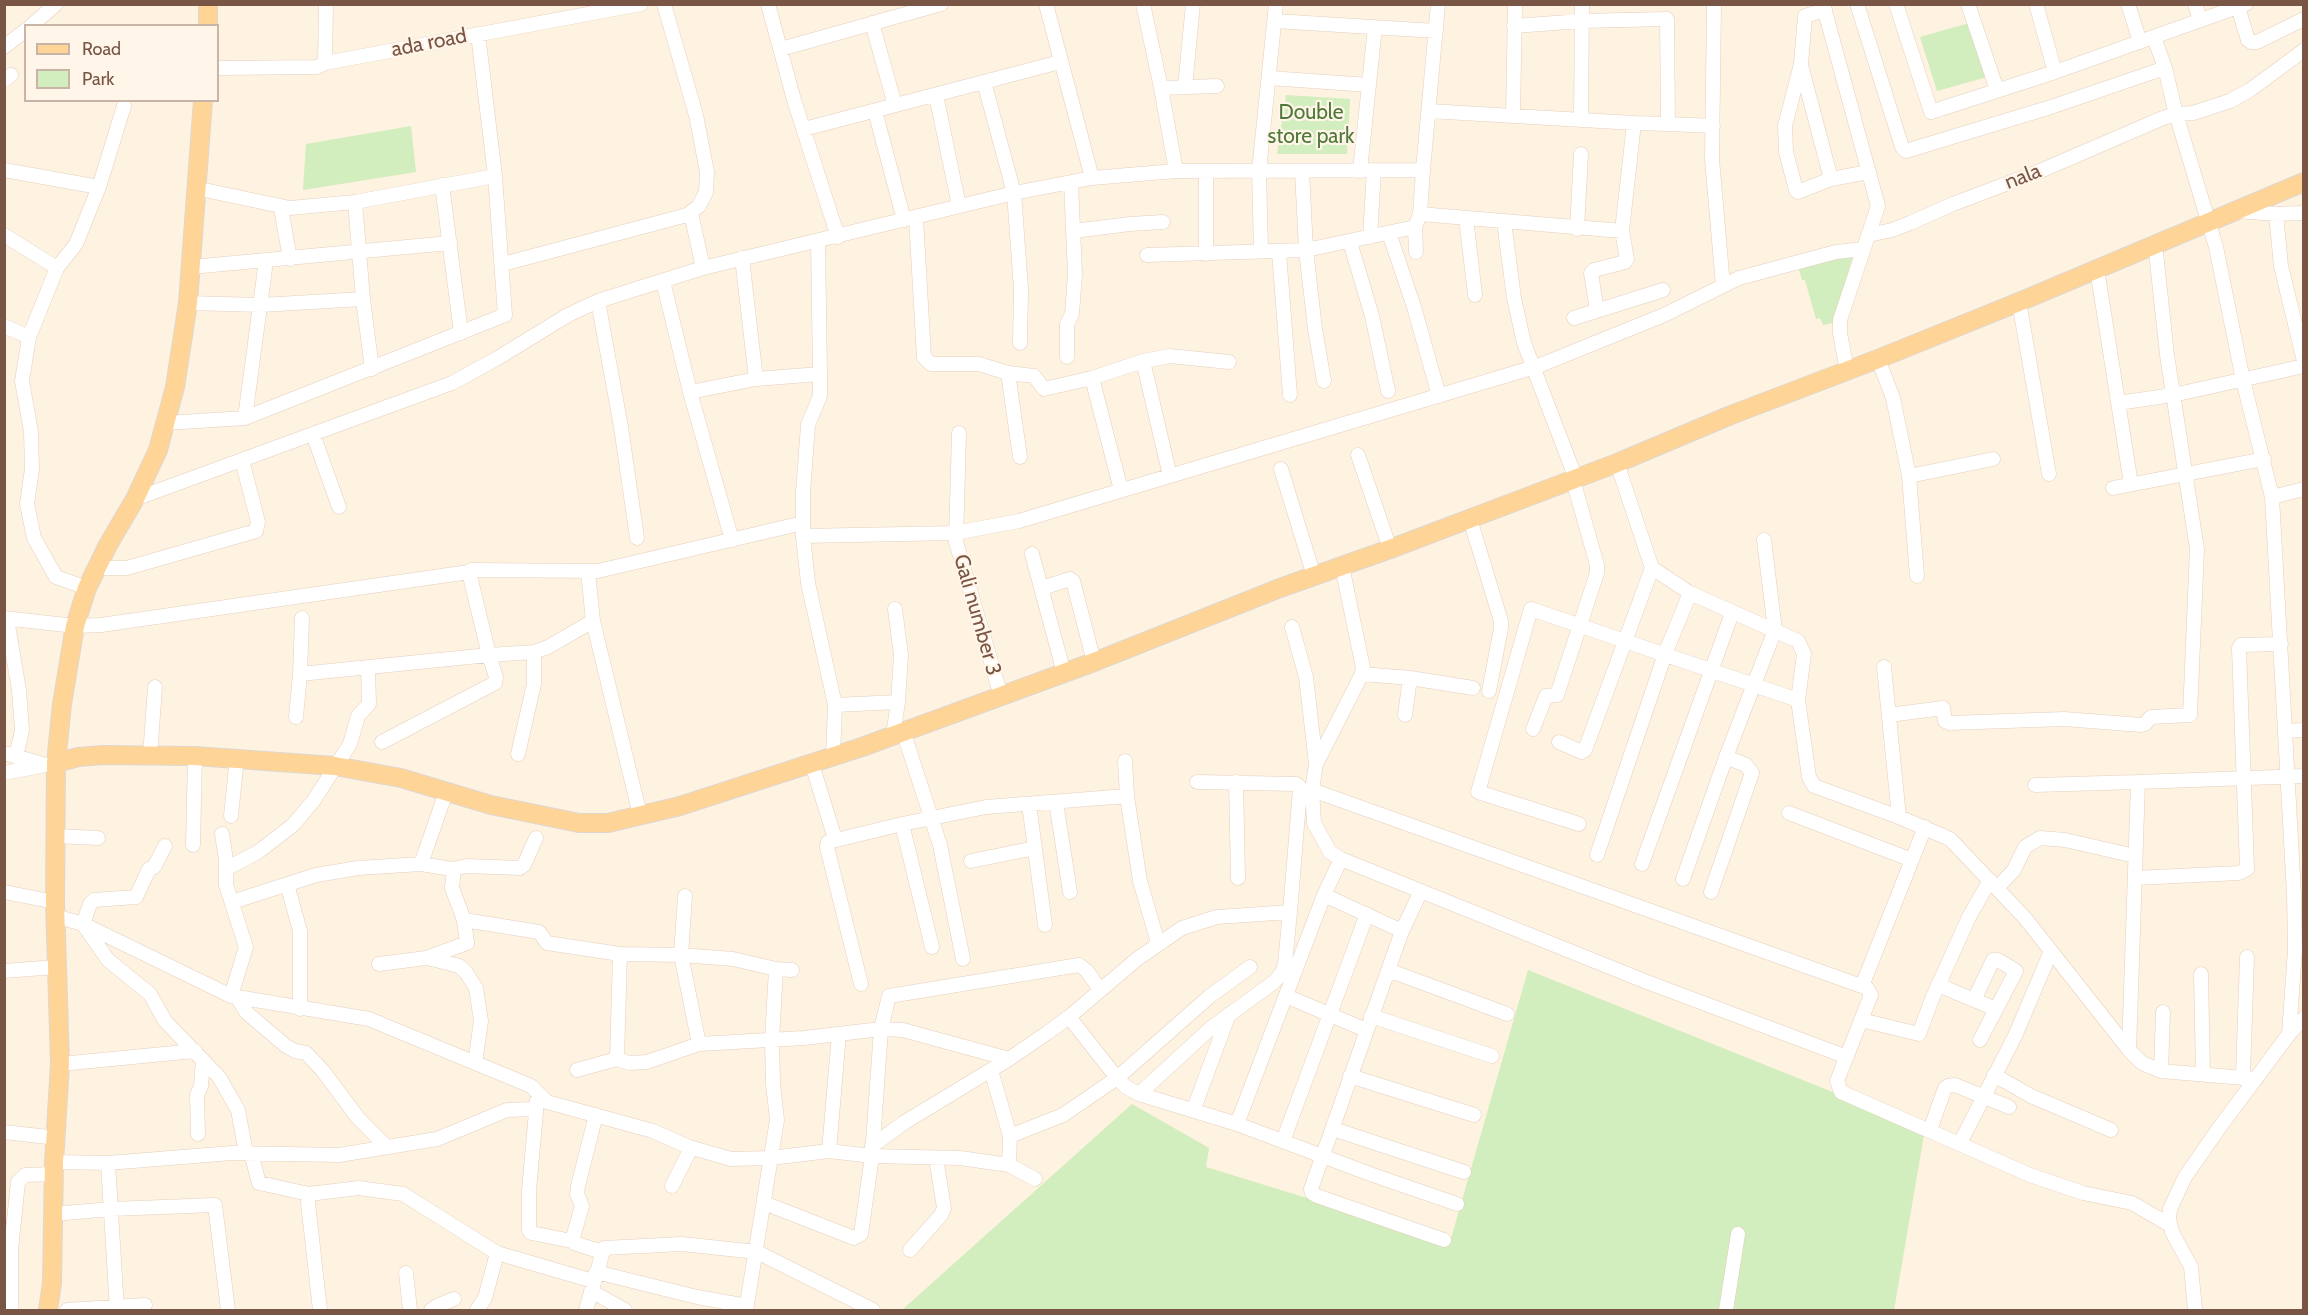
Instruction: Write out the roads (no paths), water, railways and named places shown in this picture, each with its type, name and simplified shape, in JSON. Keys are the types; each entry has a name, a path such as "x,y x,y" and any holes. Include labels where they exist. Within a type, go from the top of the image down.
{"main road":[{"path":"208,4 208,24"},
{"path":"48,1311 52,1283 54,1168 60,1064 55,909 57,836 51,764 75,626 87,588 108,545 135,499 158,450 175,387 188,303 203,102"},
{"path":"51,764 86,756 195,756 237,757 335,766 401,778 491,805 579,823 608,823 680,806 833,757 1064,673 1186,624 1617,463 1731,415 2019,302 2304,182"}],"street":[{"path":"33,24 56,4"},
{"path":"324,63 326,4"},
{"name":"ada road","path":"219,68 317,67 324,63 478,34 573,10 641,4"},
{"path":"503,264 691,213 699,206 706,192 707,172 696,115 664,4"},
{"path":"768,4 838,237"},
{"path":"781,50 941,4"},
{"path":"1046,4 1092,178"},
{"path":"1143,4 1176,171"},
{"path":"1185,87 1193,4"},
{"path":"1261,251 1259,171 1276,4"},
{"path":"1416,252 1438,4"},
{"path":"1513,116 1515,4"},
{"path":"1581,120 1582,4"},
{"path":"1714,4 1712,159 1723,286"},
{"path":"1857,4 1902,147 1906,151 2051,107 2165,68"},
{"path":"1896,4 1931,112 2055,72 2242,6 2248,40 2251,42 2257,42 2304,19"},
{"path":"1968,4 1997,90"},
{"path":"2036,4 2055,72"},
{"path":"2128,4 2165,68 2176,114 2217,247 2243,380 2272,497 2295,894 2295,950 2289,1034"},
{"path":"2195,4 2200,20"},
{"path":"1847,371 1840,320 1878,209 1869,172 1824,7 1805,16 1801,64 1785,126 1786,152 1796,190 1801,191 1831,180 1869,172"},
{"path":"1514,26 1582,21 1667,19 1668,124"},
{"path":"1275,21 1436,31"},
{"path":"872,23 895,105"},
{"path":"1370,237 1367,171 1369,85 1375,27"},
{"path":"4,47 24,32"},
{"path":"166,423 245,418 505,315 495,176 478,34"},
{"name":"nala","path":"8,629 124,623 471,577 499,569 588,579 639,562 732,540 803,529 955,527 1019,521 1170,476 1437,389 1532,361 1664,315 1739,278 1866,241 2176,114 2193,113 2230,101 2250,90 2304,50"},
{"path":"804,129 1060,62"},
{"path":"1801,64 1831,180"},
{"path":"1269,78 1369,85"},
{"path":"984,82 1014,193 1021,289 1020,343"},
{"path":"1161,88 1217,87"},
{"path":"936,95 959,206"},
{"path":"87,588 56,577 35,542 27,512 32,469 32,432 22,381 29,337 57,268 76,244 99,187 124,106"},
{"path":"875,111 910,219 926,361 931,364 980,364 1008,373 1034,376 1044,390 1092,378 1143,361 1170,356 1229,362"},
{"path":"1429,111 1713,126"},
{"path":"1597,311 1590,276 1594,270 1625,262 1627,259 1622,231 1634,123"},
{"path":"1577,229 1581,153"},
{"path":"4,170 99,187"},
{"path":"135,499 452,383 488,364 568,315 598,301 742,258 838,237 1014,193 1092,178 1176,171 1423,170"},
{"path":"1302,171 1306,250 1324,381"},
{"path":"1206,172 1206,254"},
{"path":"195,188 281,208 355,202 495,176"},
{"path":"1067,357 1067,324 1072,314 1075,274 1071,182"},
{"path":"442,185 461,333"},
{"path":"355,202 358,252 372,369"},
{"path":"281,208 290,259"},
{"path":"2235,211 2276,214 2304,213"},
{"path":"691,213 703,268"},
{"path":"2276,214 2277,246 2304,361"},
{"path":"1147,255 1306,250 1389,233 1418,221 1466,218 1622,231"},
{"path":"1466,218 1475,295"},
{"path":"1073,231 1163,222"},
{"path":"1504,222 1518,320 1524,344 1574,479 1597,565 1595,581 1557,695 1546,696 1533,729"},
{"path":"1389,233 1414,307 1437,389"},
{"path":"4,235 57,268"},
{"path":"818,241 820,396 808,425 803,529 808,583 835,705 833,757"},
{"path":"1350,242 1372,316 1388,391"},
{"path":"191,267 450,243"},
{"path":"1889,715 1943,708 1945,721 1950,723 2064,718 2145,724 2151,717 2190,715 2192,630 2198,568 2196,534 2173,394 2155,243"},
{"path":"1279,252 1290,395"},
{"path":"742,258 756,379"},
{"path":"245,418 266,261"},
{"path":"2097,269 2131,484"},
{"path":"663,280 690,392 732,540"},
{"path":"1574,318 1663,290"},
{"path":"188,303 261,305 363,299"},
{"path":"598,301 621,427 637,538"},
{"path":"2019,302 2049,474"},
{"path":"4,326 29,337"},
{"path":"1878,359 1893,398 1909,476 1917,576"},
{"path":"1143,361 1170,476"},
{"path":"2118,403 2173,394 2304,366"},
{"path":"1008,373 1020,458"},
{"path":"690,392 756,379 820,374"},
{"path":"1092,378 1121,490"},
{"name":"Gali number 3","path":"960,432 956,542 1001,696"},
{"path":"313,434 339,507"},
{"path":"1359,455 1390,549"},
{"path":"1909,476 1993,459"},
{"path":"2113,488 2264,459"},
{"path":"96,568 127,568 256,531 258,522 242,460"},
{"path":"1617,463 1652,568 1690,593 1776,630 1798,641 1802,647 1804,654 1798,700 1809,777 1814,786 1925,827 1950,839 1994,884 2142,1063 2161,1071 2250,1078"},
{"path":"1281,469 1314,576"},
{"path":"2272,497 2304,489"},
{"path":"1470,519 1502,628 1489,691"},
{"path":"1683,879 1726,757 1776,630 1764,540"},
{"path":"1032,554 1064,673"},
{"path":"1316,764 1362,674 1363,663 1342,566"},
{"path":"1559,742 1580,751 1585,750 1652,568"},
{"path":"382,742 495,683 496,677 471,577"},
{"path":"588,579 593,621 640,815"},
{"path":"1042,588 1070,579 1072,581 1094,662"},
{"path":"1597,855 1665,654 1690,593"},
{"path":"1578,824 1479,793 1478,789 1530,611 1533,608 1798,700"},
{"path":"895,609 901,655 898,733 933,818 946,869 963,959"},
{"path":"1642,864 1732,613"},
{"path":"296,717 302,618"},
{"path":"300,674 534,652 548,647 593,621"},
{"path":"1292,627 1306,677 1316,764 1312,790 1314,823 1330,852 1341,859 1647,982 1847,1057"},
{"path":"8,629 22,730 10,755 51,764"},
{"path":"2135,878 2239,873 2247,869 2239,648 2241,645 2281,644"},
{"path":"518,754 534,684 534,652"},
{"path":"226,869 258,852 293,825 314,800 350,744 358,716 369,704 368,667"},
{"path":"1884,667 1899,817"},
{"path":"1362,674 1410,678 1473,688"},
{"path":"1405,716 1410,678"},
{"path":"150,756 155,687"},
{"path":"835,705 898,702"},
{"path":"2286,731 2304,730"},
{"path":"193,845 195,756"},
{"path":"231,816 237,757"},
{"path":"1711,892 1752,773 1746,765 1726,757"},
{"path":"1125,761 1127,796 1140,881 1158,943"},
{"path":"4,773 51,764"},
{"path":"812,764 835,839"},
{"path":"2035,785 2304,776"},
{"path":"1139,1094 1229,1014 1274,982 1282,973 1288,949 1300,789 1296,784 1197,782"},
{"path":"1236,782 1238,878"},
{"path":"2129,1050 2138,782"},
{"path":"1312,790 1867,988 1871,995 1837,1081 1840,1092 2030,1175 2083,1193 2132,1203 2170,1226"},
{"path":"422,864 446,792"},
{"path":"861,984 827,847 828,842 986,807 1127,796"},
{"path":"1056,802 1070,892"},
{"path":"1029,804 1045,925"},
{"path":"1789,813 1912,860"},
{"path":"902,824 932,947"},
{"path":"1862,986 1925,827"},
{"path":"222,834 226,885 246,947 234,997"},
{"path":"57,836 98,838"},
{"path":"232,904 235,901 316,874 358,868 422,864 454,869 467,866 522,867 536,838"},
{"path":"1861,1020 1919,1034 1969,917 1994,884 2014,870 2025,847 2040,838 2065,840 2136,856"},
{"path":"83,924 90,904 94,900 136,897 149,869 154,867 165,846"},
{"path":"971,861 1035,848"},
{"path":"1237,1124 1324,895 1341,859"},
{"path":"379,964 426,958 465,945 468,939 464,920 452,888 454,869"},
{"path":"287,884 300,931 300,1009"},
{"path":"1421,891 1402,931 1311,1189 1312,1193 1444,1240"},
{"path":"4,892 55,909 234,997 369,1019 531,1086 547,1102 653,1131 691,1148 731,1159 771,1158 829,1151 872,1151 936,1158 960,1158 1010,1165 1035,1179"},
{"path":"1324,895 1402,931"},
{"path":"685,896 681,955 699,1044"},
{"path":"872,1151 905,1122 1009,1059 1069,1017 1158,943 1182,928 1217,917 1290,910 1317,914"},
{"path":"1283,1141 1367,914"},
{"path":"464,920 539,932 547,943 620,954 733,959 776,969 792,970"},
{"path":"83,924 108,960 150,994 165,1021 219,1077 238,1110 258,1183 309,1194 359,1188 403,1194 497,1253 593,1281 697,1297 746,1308 777,1120 772,1040 776,969"},
{"path":"1960,1143 2015,1036 2051,951"},
{"path":"617,1059 620,954"},
{"path":"2247,957 2250,1078"},
{"path":"426,958 459,966 476,988 481,1021 475,1064"},
{"path":"1974,1000 1993,960 1998,960 2016,972 1980,1040"},
{"path":"764,1203 854,1238 858,1237 862,1231 872,1151 881,1029 889,996 1079,965 1087,970 1100,990"},
{"path":"4,971 56,967"},
{"path":"1010,1136 1063,1115 1117,1078 1210,996 1250,967"},
{"path":"1388,970 1507,1014"},
{"path":"2201,974 2203,1074"},
{"path":"1938,985 1996,1010"},
{"path":"1286,996 1330,1017 1366,1030"},
{"path":"234,997 247,1013 286,1046 306,1053 323,1071 358,1118 387,1147"},
{"path":"2161,1071 2163,1012"},
{"path":"1193,1111 1229,1014"},
{"path":"1371,1016 1492,1056"},
{"path":"1069,1017 1117,1078 1126,1087 1139,1094 1237,1124 1322,1157 1457,1204"},
{"path":"2195,1311 2190,1267 2170,1226 2170,1209 2185,1177 2250,1078 2304,1018"},
{"path":"578,1070 617,1059 629,1063 647,1062 699,1044 772,1040 881,1029 903,1030 1009,1059"},
{"path":"829,1151 839,1034"},
{"path":"60,1064 199,1056"},
{"path":"198,1134 197,1095 201,1086 199,1056"},
{"path":"991,1070 1010,1136 1010,1165"},
{"path":"1994,1075 2031,1096 2111,1130"},
{"path":"1350,1077 1474,1115"},
{"path":"1930,1130 1945,1088 1948,1086 1955,1085 2009,1107"},
{"path":"537,1092 529,1191 529,1230 531,1233 572,1241 602,1252"},
{"path":"11,1311 8,1296 8,1248 20,1178 32,1173 54,1168 108,1163 248,1153 326,1156 437,1139 507,1110 536,1109"},
{"path":"572,1241 582,1206 578,1186 596,1115"},
{"path":"1333,1129 1464,1172"},
{"path":"4,1132 57,1138"},
{"path":"672,1186 691,1148"},
{"path":"910,1250 941,1215 944,1208 936,1158"},
{"path":"108,1163 117,1309"},
{"path":"309,1194 308,1203 320,1311"},
{"path":"53,1214 215,1205 228,1311"},
{"path":"1726,1311 1738,1234"},
{"path":"586,1311 602,1252 607,1247 682,1244 757,1252 873,1311"},
{"path":"477,1311 485,1298 497,1253"},
{"path":"406,1273 410,1311"},
{"path":"593,1281 625,1311"},
{"path":"431,1311 454,1299"},
{"path":"67,1311 117,1309 145,1305"}],"park label":[{"name":"Double store park","path":"1311,125"}]}
